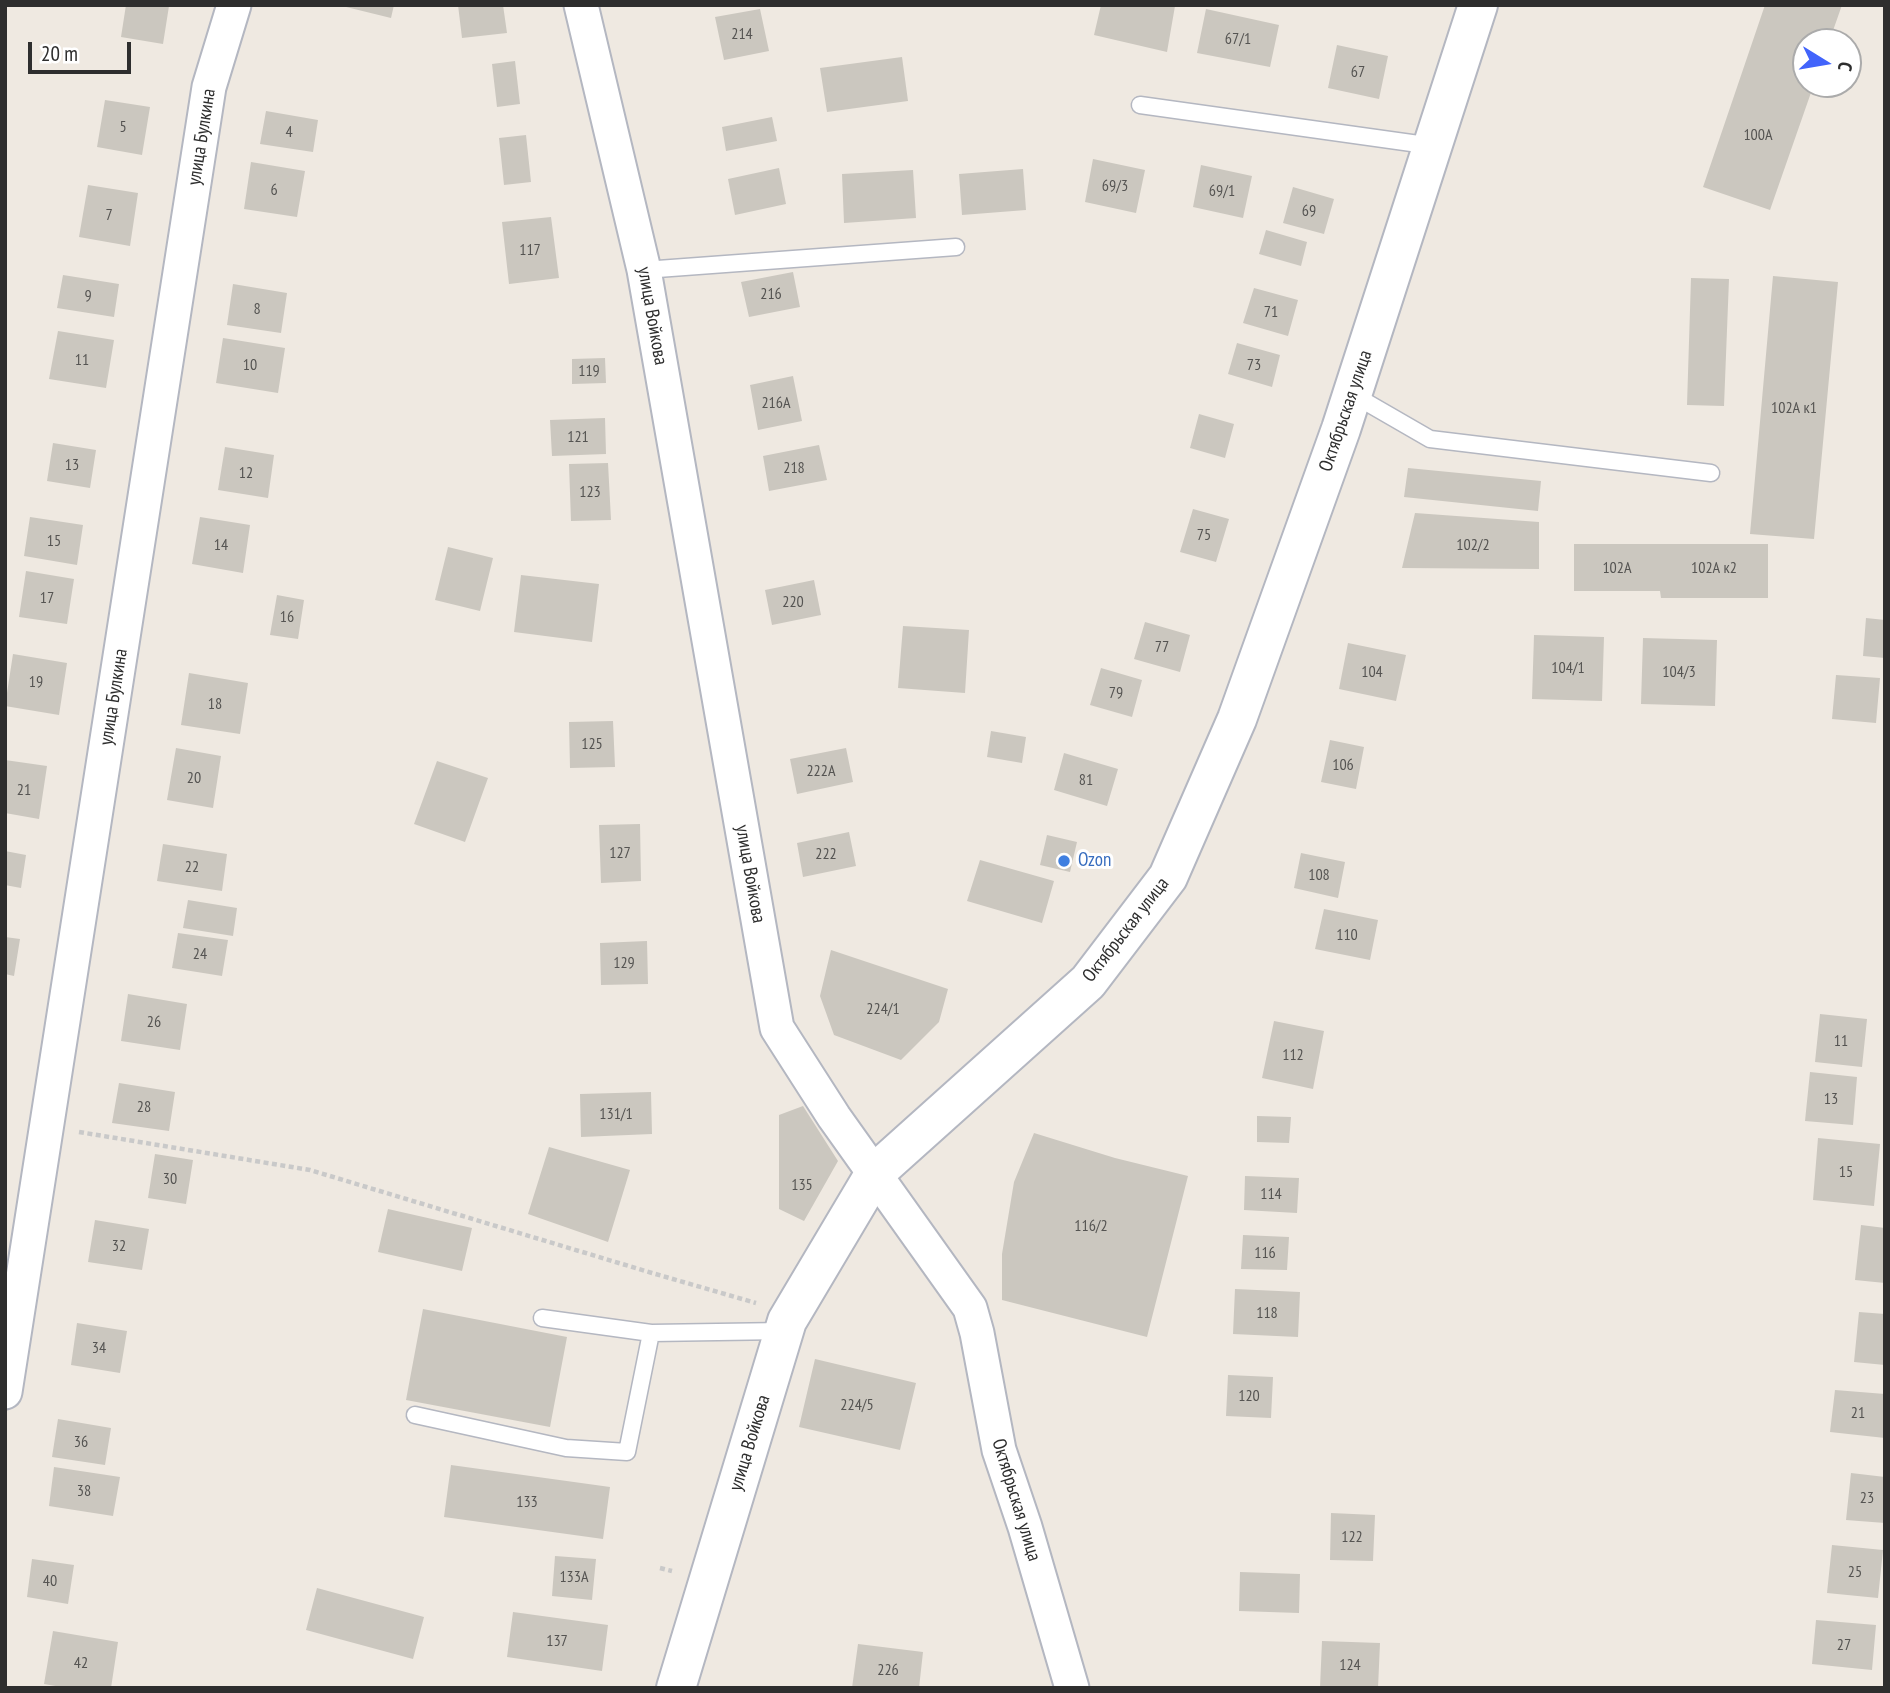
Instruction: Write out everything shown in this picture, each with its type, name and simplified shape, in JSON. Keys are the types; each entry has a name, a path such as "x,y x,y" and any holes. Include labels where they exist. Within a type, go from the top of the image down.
{"main road":[{"name":"Октябрьская улица","path":"875,1173 1088,982 1168,877 1237,719 1352,394 1478,5"},
{"name":"улица Войкова","path":"676,1688 787,1321 875,1173"}],"street":[{"name":"улица Булкина","path":"5,1392 209,87 234,5"},
{"name":"улица Войкова","path":"581,5 644,270 778,1028 834,1117 875,1173"},
{"name":"Октябрьская улица","path":"875,1173 970,1308 999,1450 1025,1527 1072,1688"}],"lane":[{"path":"1140,105 1433,146"},
{"path":"644,270 956,247"},
{"path":"1352,394 1430,439 1711,473"},
{"path":"542,1318 651,1333 784,1331"},
{"path":"415,1415 566,1448 627,1452 651,1333"}],"path":[{"path":"47,1126 310,1171 756,1303"}],"building":[{"path":"126,5 169,6 163,44 121,37"},
{"path":"338,5 394,5 391,18"},
{"path":"458,5 503,5 507,33 462,38"},
{"path":"1101,5 1175,6 1167,52 1094,35"},
{"path":"1765,5 1842,5 1834,28 1792,28 1792,98 1809,98 1770,210 1703,187"},
{"path":"760,9 769,51 724,60 715,17"},
{"path":"1206,9 1279,25 1270,67 1197,53"},
{"path":"1337,45 1388,56 1379,99 1328,88"},
{"path":"902,57 908,101 827,112 820,68"},
{"path":"515,61 520,104 497,107 492,64"},
{"path":"105,100 150,107 142,155 97,147"},
{"path":"266,111 318,120 313,152 260,144"},
{"path":"772,117 777,141 726,151 722,127"},
{"path":"526,135 531,182 504,185 499,138"},
{"path":"1093,159 1145,170 1136,213 1085,202"},
{"path":"251,162 305,171 297,217 244,209"},
{"path":"1201,165 1252,176 1243,218 1193,207"},
{"path":"779,168 786,204 735,215 728,179"},
{"path":"1023,169 1026,210 962,215 959,174"},
{"path":"913,170 916,218 844,223 842,174"},
{"path":"88,185 138,193 130,246 79,237"},
{"path":"1293,187 1334,199 1324,234 1283,223"},
{"path":"551,217 559,278 509,284 502,222"},
{"path":"1266,230 1307,242 1301,266 1259,254"},
{"path":"793,272 800,307 749,317 741,282"},
{"path":"63,275 119,284 114,317 57,308"},
{"path":"1773,276 1838,282 1814,539 1750,534"},
{"path":"1691,278 1729,279 1724,406 1687,405"},
{"path":"233,284 287,293 281,333 227,325"},
{"path":"1254,288 1298,300 1288,336 1243,323"},
{"path":"58,331 114,340 106,388 49,379"},
{"path":"223,338 285,348 278,393 216,383"},
{"path":"1237,343 1280,355 1272,387 1228,374"},
{"path":"605,358 606,383 572,384 572,359"},
{"path":"793,376 802,421 758,430 750,385"},
{"path":"1199,414 1234,424 1225,458 1190,448"},
{"path":"605,418 606,454 552,456 550,420"},
{"path":"53,443 96,450 90,488 47,481"},
{"path":"819,445 827,480 769,491 763,456"},
{"path":"225,447 274,455 268,498 218,490"},
{"path":"608,463 611,520 571,521 569,464"},
{"path":"1408,468 1541,481 1538,511 1404,497"},
{"path":"1193,509 1229,519 1216,562 1180,552"},
{"path":"1415,513 1539,522 1539,569 1402,568"},
{"path":"30,517 83,525 77,565 24,556"},
{"path":"200,517 250,525 243,573 192,564"},
{"path":"1574,544 1768,544 1768,598 1661,598 1660,591 1574,591"},
{"path":"448,547 493,558 480,611 435,600"},
{"path":"26,571 74,579 67,624 19,617"},
{"path":"521,575 599,584 592,642 514,632"},
{"path":"814,580 821,615 772,625 765,590"},
{"path":"277,595 304,600 298,639 270,635"},
{"path":"1866,618 1885,620 1885,658 1863,656"},
{"path":"1145,622 1190,635 1180,672 1134,659"},
{"path":"903,626 969,630 965,693 898,688"},
{"path":"1534,635 1604,637 1602,701 1532,699"},
{"path":"1643,638 1717,640 1715,706 1641,704"},
{"path":"1348,643 1406,655 1396,701 1339,689"},
{"path":"13,654 67,663 59,715 5,706"},
{"path":"1101,668 1142,680 1132,717 1090,705"},
{"path":"189,673 248,683 240,734 181,725"},
{"path":"1836,675 1880,678 1876,723 1832,719"},
{"path":"613,721 615,767 570,768 569,722"},
{"path":"991,731 1026,737 1022,763 987,757"},
{"path":"1330,740 1364,747 1356,789 1321,782"},
{"path":"176,748 221,756 213,808 167,800"},
{"path":"846,748 853,782 797,794 790,759"},
{"path":"1064,753 1118,769 1107,806 1054,790"},
{"path":"5,760 47,766 39,819 5,813"},
{"path":"437,761 488,778 465,842 414,824"},
{"path":"640,824 641,881 601,883 599,825"},
{"path":"849,832 856,866 803,877 797,843"},
{"path":"1047,835 1077,842 1070,872 1040,865"},
{"path":"163,844 227,854 222,891 157,881"},
{"path":"5,851 26,855 21,888 5,885"},
{"path":"1301,853 1345,862 1338,898 1294,888"},
{"path":"980,860 1054,881 1042,923 967,901"},
{"path":"188,900 237,908 233,936 183,928"},
{"path":"1324,909 1378,920 1370,960 1315,949"},
{"path":"178,933 228,940 222,976 172,968"},
{"path":"5,937 20,939 14,976 5,974"},
{"path":"647,941 648,984 601,985 600,943"},
{"path":"831,950 948,989 939,1022 901,1060 834,1035 820,996"},
{"path":"128,994 187,1004 180,1050 121,1041"},
{"path":"1820,1014 1867,1019 1862,1067 1815,1062"},
{"path":"1274,1021 1324,1031 1313,1089 1262,1078"},
{"path":"1810,1072 1857,1077 1853,1125 1805,1121"},
{"path":"119,1083 175,1092 169,1131 112,1123"},
{"path":"651,1092 652,1134 581,1137 580,1094"},
{"path":"803,1106 838,1161 804,1221 779,1209 779,1115"},
{"path":"1257,1116 1291,1117 1289,1143 1257,1142"},
{"path":"1034,1133 1115,1158 1188,1176 1147,1337 1002,1300 1002,1254 1014,1182"},
{"path":"1818,1138 1880,1144 1874,1206 1813,1200"},
{"path":"549,1147 630,1170 608,1242 528,1214"},
{"path":"155,1154 193,1160 186,1204 148,1198"},
{"path":"1245,1176 1299,1178 1297,1213 1244,1210"},
{"path":"388,1209 472,1228 462,1271 378,1252"},
{"path":"95,1220 149,1229 142,1270 88,1262"},
{"path":"1861,1225 1885,1228 1885,1283 1855,1280"},
{"path":"1243,1235 1289,1237 1287,1270 1241,1269"},
{"path":"1235,1289 1300,1292 1298,1337 1233,1334"},
{"path":"423,1309 567,1337 550,1427 406,1400"},
{"path":"1859,1312 1885,1314 1885,1365 1854,1362"},
{"path":"77,1323 127,1331 120,1373 71,1365"},
{"path":"815,1359 916,1383 900,1450 799,1427"},
{"path":"1228,1375 1273,1377 1271,1418 1226,1416"},
{"path":"1835,1390 1885,1394 1885,1438 1830,1432"},
{"path":"58,1419 111,1428 105,1465 52,1457"},
{"path":"451,1465 610,1487 603,1539 444,1517"},
{"path":"54,1467 120,1477 113,1516 49,1506"},
{"path":"1851,1473 1885,1477 1885,1523 1846,1520"},
{"path":"1331,1513 1375,1515 1373,1561 1330,1560"},
{"path":"1832,1545 1883,1550 1878,1598 1827,1593"},
{"path":"555,1556 596,1559 592,1600 552,1596"},
{"path":"32,1559 74,1565 68,1604 27,1597"},
{"path":"1240,1572 1300,1574 1299,1613 1239,1611"},
{"path":"317,1588 424,1617 413,1659 306,1630"},
{"path":"513,1612 608,1625 602,1671 507,1657"},
{"path":"1816,1620 1876,1625 1872,1670 1812,1664"},
{"path":"53,1631 118,1642 111,1688 67,1688 44,1684"},
{"path":"1322,1641 1380,1643 1378,1688 1320,1688"},
{"path":"858,1644 923,1652 919,1688 852,1688"}],"place":[{"name":"Ozon","path":"1064,861"}]}
